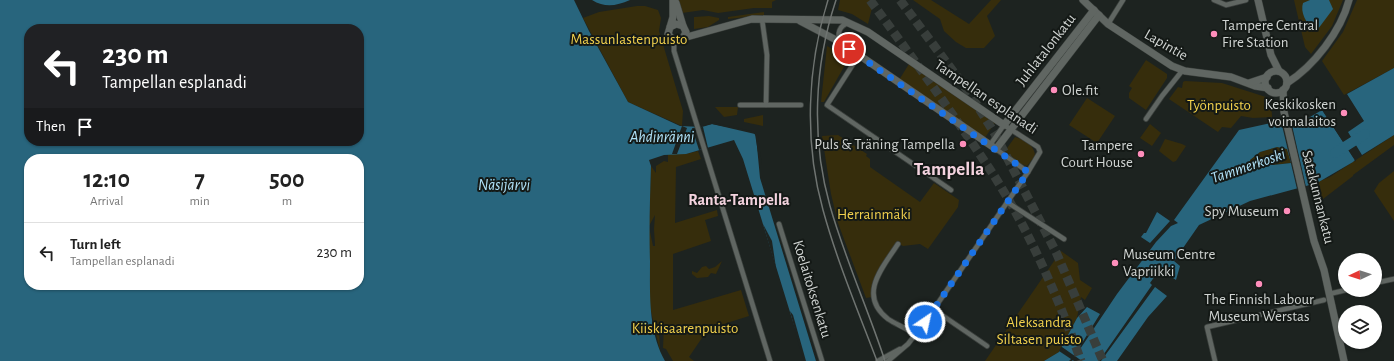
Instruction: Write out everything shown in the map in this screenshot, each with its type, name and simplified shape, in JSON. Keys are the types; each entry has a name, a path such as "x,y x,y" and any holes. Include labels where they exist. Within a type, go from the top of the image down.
{"street":[{"path":"674,0 668,34 674,41 674,51 693,105 704,149 770,361"},
{"path":"674,0 684,28 683,38 680,41 674,41"},
{"name":"Lapintie","path":"1083,0 1108,24 1182,71 1220,75 1270,90"},
{"path":"1108,24 1123,0"},
{"path":"1214,0 1226,5 1246,0"},
{"path":"1258,0 1271,54 1282,73 1285,87"},
{"path":"1271,54 1266,82 1270,90 1278,92 1285,87 1331,39 1341,22 1349,0"},
{"name":"Juhlatalonkatu","path":"993,147 1096,13"},
{"path":"762,19 767,55 766,105"},
{"name":"Tampellan esplanadi","path":"683,38 695,36 706,31 740,21 762,19 800,21 836,19 850,23 868,32 1007,127 1039,150 1039,154 1028,172 993,147 858,58 840,42 800,21"},
{"path":"840,42 839,30 844,24 850,23"},
{"path":"670,27 676,24 684,28"},
{"name":"Tampellan esplanadi","path":"684,28 706,31"},
{"path":"858,58 827,104 951,190"},
{"path":"1146,120 1162,96 1182,71"},
{"path":"1249,83 1268,75 1299,73"},
{"name":"Satakunnankatu","path":"1285,87 1284,112 1314,241 1324,270 1344,361"},
{"name":"Satakunnankatu","path":"1270,90 1284,112"},
{"path":"740,105 801,105"},
{"path":"888,361 915,335 1028,172"},
{"path":"1007,202 1064,239"},
{"name":"Koelaitoksenkatu","path":"779,224 822,361"},
{"path":"898,244 877,276 873,291 876,303 884,315 915,335"},
{"path":"1382,281 1394,278"},
{"path":"1329,294 1338,292"},
{"path":"1215,361 1207,327 1324,300"},
{"path":"933,309 987,346"},
{"path":"878,361 902,349"}],"green space":[{"path":"678,0 776,0 772,2 772,8 754,8 718,13 703,10 682,13"},
{"path":"840,0 874,0 868,24 852,14 838,10"},
{"path":"913,0 931,0 969,24 991,0 1001,0 987,16 995,36 984,48 966,48 956,42 944,31 940,19"},
{"path":"1294,0 1343,0 1332,26 1311,54 1305,47"},
{"path":"1357,0 1394,0 1394,68 1344,95 1322,61 1343,32"},
{"name":"Massunlastenpuisto","path":"645,6 658,10 661,18 659,31 683,111 682,126 628,102 583,18 599,12"},
{"path":"764,12 764,15 728,19 728,17"},
{"path":"709,16 719,18 719,20 708,27 694,29 694,17"},
{"path":"827,46 849,58 824,102 821,102"},
{"path":"1146,60 1167,74 1167,78 1146,110 1129,98 1129,93 1132,88 1129,86"},
{"path":"909,64 995,123 984,139 899,80"},
{"name":"Työnpuisto","path":"1183,82 1222,83 1269,98 1271,99 1272,117 1253,118 1241,116 1231,128 1222,127 1218,132 1169,99 1178,87 1182,88"},
{"path":"1087,98 1115,116 1097,143 1069,125"},
{"path":"715,107 738,107 737,115 724,117"},
{"path":"763,115 763,126 744,122 744,119"},
{"path":"1150,124 1161,133 1152,146 1140,138"},
{"name":"Herrainmäki","path":"838,135 867,154 866,156 870,159 870,167 920,202 934,183 959,200 958,207 928,249 920,244 903,246 898,243 880,268 872,289 872,297 866,298 838,223 831,194 822,136"},
{"path":"1394,135 1394,145 1323,199 1322,196 1313,198 1310,185 1330,177"},
{"path":"1015,137 1026,142 1035,152 1035,156 1027,166 1021,164 1005,151"},
{"path":"1165,139 1186,146 1176,161 1173,162 1159,151"},
{"path":"1277,147 1288,149 1291,163 1273,165 1250,162 1250,160 1260,152"},
{"name":"Kiiskisaarenpuisto","path":"698,151 701,159 676,167 675,223 717,210 718,216 705,220 711,241 673,254 673,310 741,290 749,316 708,329 689,357 694,361 673,361 666,349 663,348 664,325 660,325 659,328 660,351 650,307 649,227 653,246 655,246 655,215 649,226 651,166 656,173 656,166 664,161 668,162 668,154 686,154"},
{"path":"1394,171 1394,221 1374,191 1379,183"},
{"name":"Aleksandra Siltasen puisto","path":"1061,251 1078,263 1080,280 1092,288 1085,300 1081,297 1077,318 1059,352 1044,361 985,361"},
{"path":"722,261 716,274 711,273 708,277 697,278 692,274 692,271 697,273 702,267 706,266 709,269 715,267"}],"water":[{"name":"Näsijärvi","path":"0,0 574,0 589,31 628,102 680,126 702,127 712,124 753,132 756,136 760,178 816,361 805,361 743,159 734,140 686,154 664,155 649,160 651,166 651,312 655,338 665,361 0,361"},
{"path":"592,0 630,0 620,4 606,5"},
{"path":"1310,0 1329,0 1333,9 1318,29 1311,27 1303,14 1303,3"},
{"path":"1394,68 1394,135 1362,155 1348,132 1364,121 1347,94"},
{"path":"1322,110 1355,160 1317,183 1250,201 1199,225 1174,261 1180,266 1176,280 1160,269 1150,283 1152,285 1099,361 1072,361 1117,294 1156,242 1171,226 1178,223 1174,220 1239,130 1275,122 1282,124 1294,122 1310,117","holes":["1277,147 1287,149 1291,163 1273,165 1250,162 1250,160 1260,152"]},
{"path":"1157,212 1170,221 1150,243 1141,237 1144,233 1146,233"},
{"path":"1155,287 1167,296 1148,317 1117,361 1101,361"},
{"path":"1087,307 1100,314 1074,356 1069,361 1044,361 1059,352 1077,318"}],"pier":[{"path":"1321,108 1324,109 1343,138 1356,159 1356,162"},
{"path":"1281,121 1291,121 1306,187 1297,189"},
{"path":"712,122 756,132 758,135 762,165 760,165 755,134 712,124 703,126"},
{"path":"682,126 687,128 677,154 672,154"},
{"path":"703,127 708,148 699,150 692,128"},
{"path":"763,224 772,241 776,268"},
{"path":"790,311 793,315 806,361 804,361 799,346"},
{"path":"1061,347 1082,361 1074,361 1059,351"}],"waterway":[{"name":"Tammerkoski","path":"1335,153 1365,134"}],"tunnel":[{"path":"870,0 948,108 993,174 1006,196 1031,242 1053,289 1081,361"},
{"path":"900,0 970,94 995,134 1056,252 1103,361"}],"railway":[{"path":"828,0 821,25 812,78 810,105 813,158 823,210 848,286 877,361"},
{"path":"836,0 823,51 819,77 818,129 820,155 824,181 836,226 885,361"}],"place":[{"name":"Tampere Central Fire Station","path":"1214,34"},
{"name":"Ole.fit","path":"1054,90"},
{"name":"Keskikosken voimalaitos","path":"1344,113"},
{"name":"Puls & Träning Tampella","path":"963,144"},
{"name":"Tampere Court House","path":"1141,154"},
{"name":"Spy Museum","path":"1287,211"},
{"name":"Museum Centre Vapriikki","path":"1115,263"},
{"name":"The Finnish Labour Museum Werstas","path":"1259,284"}],"district":[{"name":"Tampella","path":"949,169"},
{"name":"Ranta-Tampella","path":"739,200"}],"route":[{"path":"849,49 1028,172 925,322"}],"water label":[{"name":"Ahdinränni","path":"662,137"}]}
